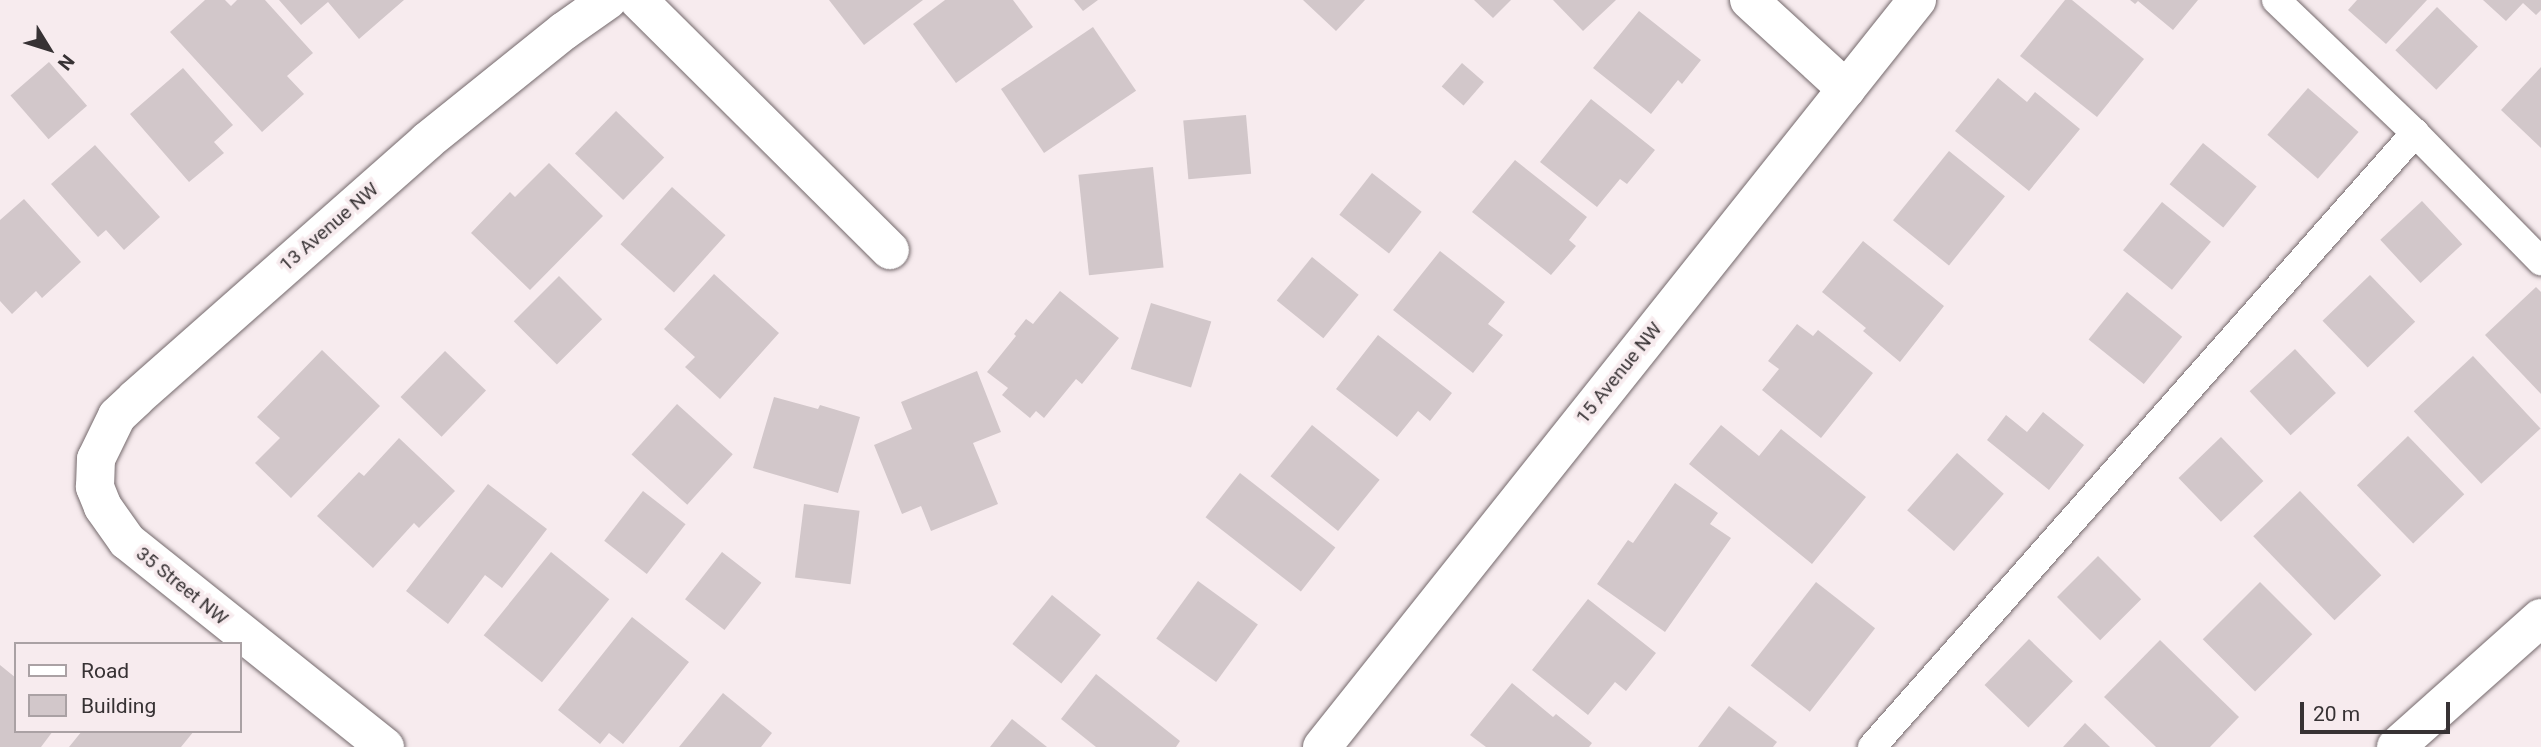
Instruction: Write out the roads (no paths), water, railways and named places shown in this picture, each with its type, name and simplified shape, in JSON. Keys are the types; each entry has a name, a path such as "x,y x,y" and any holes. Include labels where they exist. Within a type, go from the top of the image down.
{"street":[{"name":"13 Avenue NW","path":"95,487 96,459 117,416 427,141 608,0"},
{"path":"638,0 890,250"},
{"path":"1749,0 1846,89"},
{"name":"15 Avenue NW","path":"1322,747 1917,0"},
{"name":"35 Street NW","path":"95,487 112,523 146,558 385,747"},
{"path":"2396,747 2541,618"}],"lane":[{"path":"2276,0 2415,133 2541,261"},
{"path":"1872,747 2415,133"}]}
